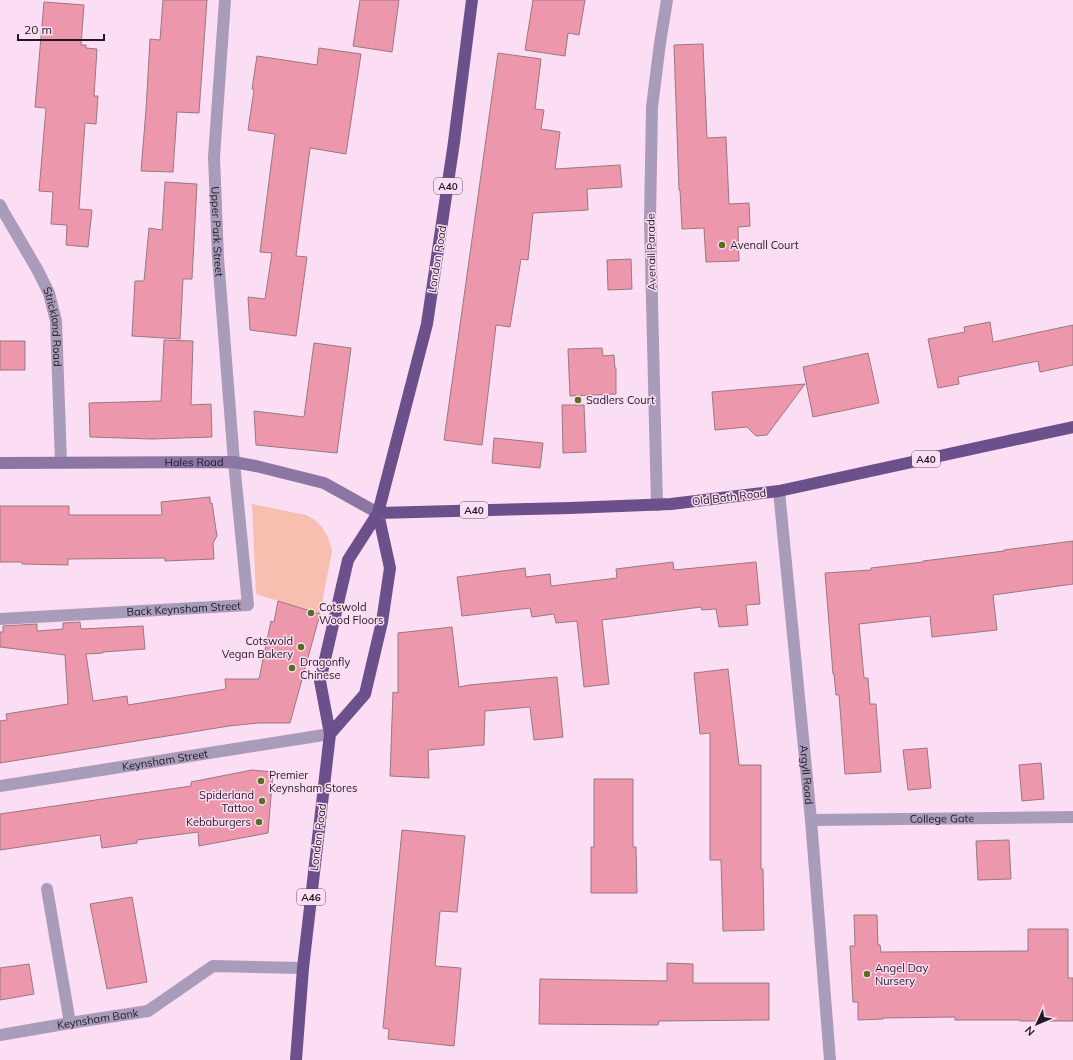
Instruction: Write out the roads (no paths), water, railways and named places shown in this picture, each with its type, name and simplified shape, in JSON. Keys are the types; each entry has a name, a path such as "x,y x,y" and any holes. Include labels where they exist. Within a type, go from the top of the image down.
{"highway":[{"name":"London Road","path":"296,1060 302,968 330,734 320,681 348,560 378,513 427,324 454,142 472,0"},
{"name":"Old Bath Road","path":"378,513 657,505 779,490 1073,426"},
{"name":"London Road","path":"330,734 365,694 382,622 390,568 378,513"}],"main road":[{"name":"Hales Road","path":"0,463 234,462 324,483 378,513"}],"street":[{"name":"Upper Park Street","path":"225,0 214,157 218,258 234,462"},
{"name":"Avenall Parade","path":"657,505 650,220 652,107 667,0"},
{"name":"Strickland Road","path":"0,204 37,268 49,293 56,321 61,462"},
{"name":"Back Keynsham Street","path":"0,619 248,605 234,462"},
{"name":"Argyll Road","path":"779,490 811,820 830,1060"},
{"name":"Keynsham Street","path":"0,786 330,734"},
{"name":"College Gate","path":"811,820 1073,817"},
{"path":"47,889 70,1023"},
{"name":"Keynsham Bank","path":"0,1035 148,1011 213,966 302,968"}],"place":[{"name":"Avenall Court","path":"722,245"},
{"name":"Sadlers Court","path":"578,400"},
{"name":"Cotswold Wood Floors","path":"311,613"},
{"name":"Cotswold Vegan Bakery","path":"301,647"},
{"name":"Dragonfly Chinese","path":"292,668"},
{"name":"Premier Keynsham Stores","path":"261,781"},
{"name":"Spiderland Tattoo","path":"262,801"},
{"name":"Kebaburgers","path":"259,822"},
{"name":"Angel Day Nursery","path":"867,974"}]}
